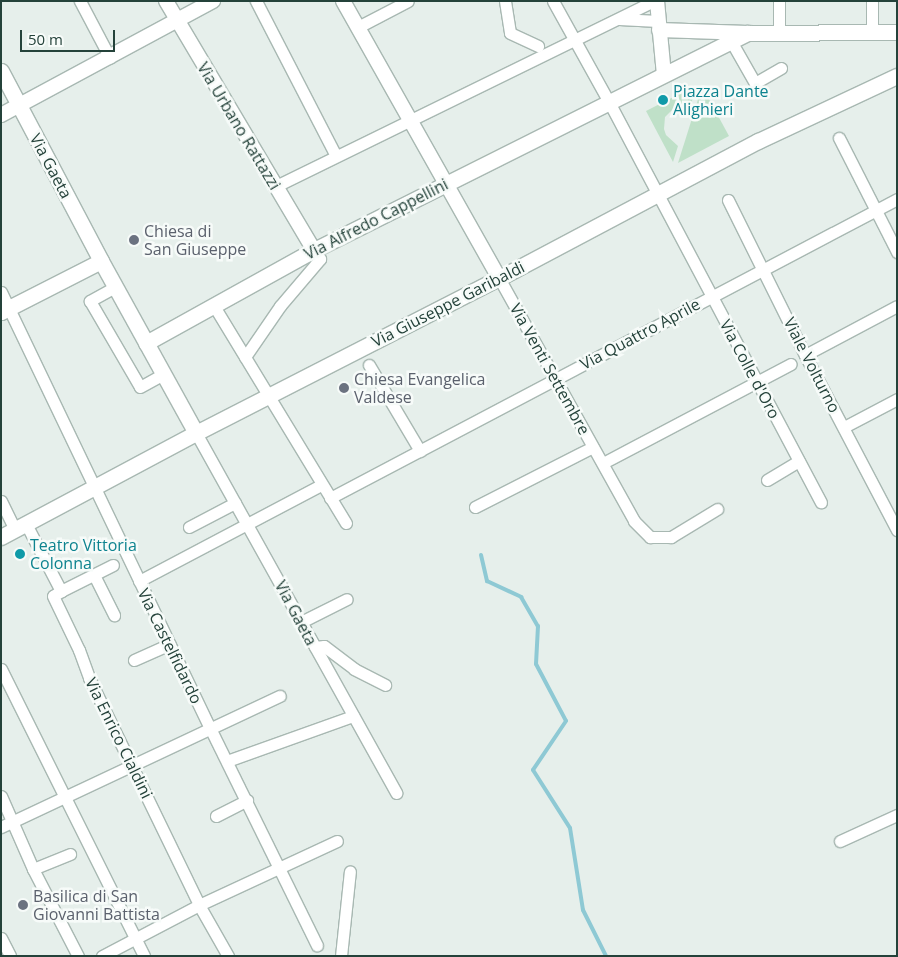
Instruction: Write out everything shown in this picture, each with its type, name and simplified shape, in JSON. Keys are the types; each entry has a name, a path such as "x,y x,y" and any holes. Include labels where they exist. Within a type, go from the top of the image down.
{"main road":[{"path":"731,41 748,33 897,32"},
{"name":"Via Alfredo Cappellini","path":"146,343 314,250 731,41"},
{"name":"Via Gaeta","path":"1,71 101,261 196,433"},
{"name":"Via Giuseppe Garibaldi","path":"1,537 196,433 268,398 499,278 758,141 897,76"},
{"path":"5,310 101,261"}],"street":[{"path":"80,1 110,58"},
{"name":"Via Urbano Rattazzi","path":"166,1 274,187 314,250"},
{"path":"1,115 213,1"},
{"path":"256,1 336,156"},
{"name":"Via Venti Settembre","path":"344,1 634,521 650,537 671,537 717,509"},
{"path":"358,28 408,1"},
{"path":"505,1 510,33 538,46"},
{"path":"553,1 574,38"},
{"path":"274,187 574,38 617,19 631,9 653,1"},
{"path":"657,1 664,75"},
{"path":"779,32 780,1"},
{"path":"872,1 872,32"},
{"path":"631,9 659,25 748,33"},
{"name":"Via Colle d'Oro","path":"574,38 821,502"},
{"path":"731,41 755,83 781,68"},
{"path":"839,138 897,252"},
{"name":"Via Quattro Aprile","path":"330,498 897,199"},
{"name":"Viale Volturno","path":"728,200 764,269 805,355 897,530"},
{"path":"245,357 280,306 320,259 314,250"},
{"path":"116,287 90,301 140,387 163,374"},
{"name":"Via Castelfidardo","path":"1,292 5,310 95,488 210,730 247,800 316,945"},
{"path":"214,306 346,524"},
{"path":"805,355 897,306"},
{"path":"603,463 791,364"},
{"path":"369,365 420,451"},
{"path":"844,426 897,399"},
{"name":"Via Gaeta","path":"196,433 396,793"},
{"path":"475,507 593,447"},
{"path":"767,480 799,461"},
{"path":"139,581 321,485"},
{"path":"1,501 21,527 61,591 113,565"},
{"path":"189,527 235,503"},
{"path":"94,575 114,615"},
{"name":"Via Enrico Cialdini","path":"61,591 52,596 79,650 89,678 133,765 199,905 228,956"},
{"path":"301,622 347,599"},
{"path":"134,660 170,644"},
{"path":"315,647 324,646 354,669 386,685"},
{"path":"1,669 66,795 144,956"},
{"path":"1,827 280,696"},
{"path":"227,761 353,716"},
{"path":"1,796 14,821 33,869 78,956"},
{"path":"216,816 247,800"},
{"path":"840,841 897,815"},
{"path":"102,956 199,905 281,869 337,841"},
{"path":"33,869 70,854"},
{"path":"339,955 350,871"},
{"path":"1,938 10,956"}],"green space":[{"path":"693,87 695,91 691,104 678,104 665,117 664,129 666,135 678,146 673,162 646,111"},
{"path":"704,90 729,136 678,163 700,93"}],"waterway":[{"path":"481,555 487,581 521,597 538,626 536,664 566,721 533,770 570,828 583,910 606,956"}],"place":[{"name":"Piazza Dante Alighieri","path":"663,100"},
{"name":"Chiesa di San Giuseppe","path":"134,240"},
{"name":"Chiesa Evangelica Valdese","path":"344,388"},
{"name":"Teatro Vittoria Colonna","path":"20,554"},
{"name":"Basilica di San Giovanni Battista","path":"23,905"}]}
